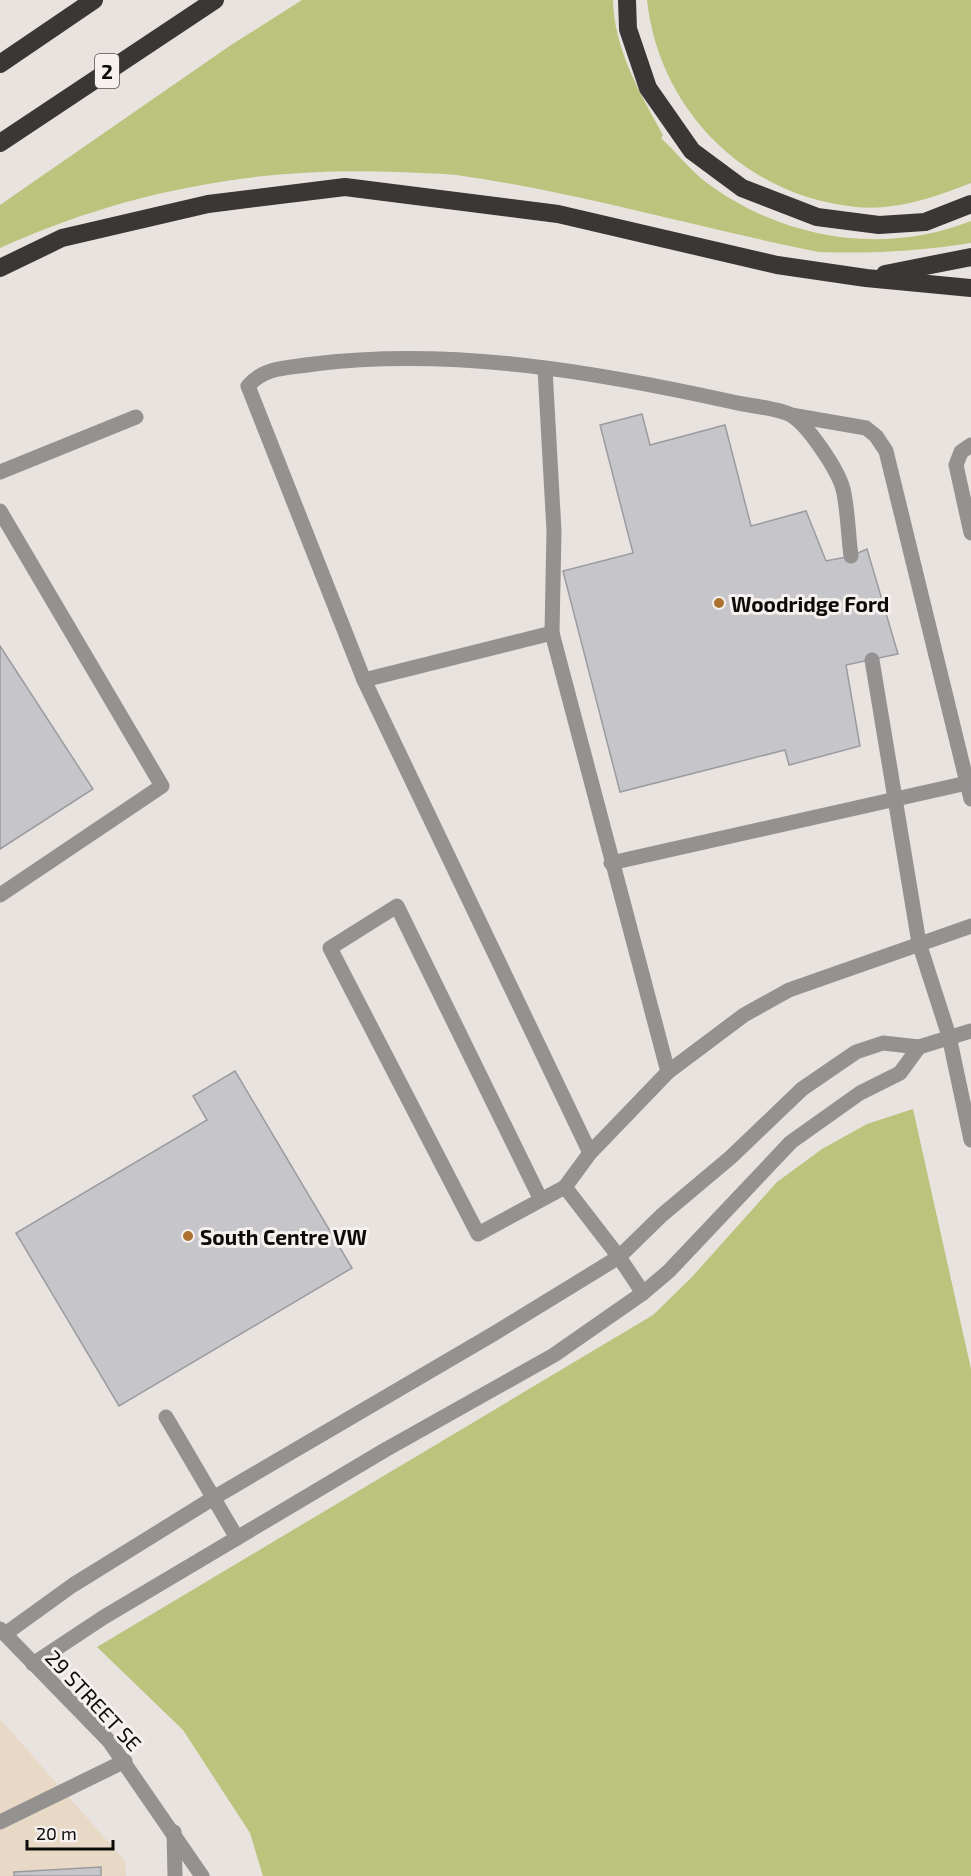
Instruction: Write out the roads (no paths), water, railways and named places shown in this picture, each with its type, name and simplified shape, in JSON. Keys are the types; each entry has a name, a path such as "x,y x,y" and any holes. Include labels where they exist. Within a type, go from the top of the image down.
{"highway":[{"path":"0,64 94,0"},
{"name":"2","path":"0,143 215,0"},
{"path":"627,0 628,29 648,88 692,151 742,188 816,218 879,225 925,222 971,204"},
{"path":"0,268 62,238 208,204 345,187 558,214 777,265 866,278 971,288"},
{"path":"866,278 971,257"}],"street":[{"path":"590,1153 364,680 248,386 258,373 352,360 436,357 545,369 675,389 791,415 866,428 876,436 886,451 971,799"},
{"path":"545,369 554,531 552,633 668,1072"},
{"path":"791,415 817,442 843,486 851,556"},
{"path":"0,472 136,417"},
{"path":"971,445 961,452 956,465 971,533"},
{"path":"0,511 162,786 0,895"},
{"path":"364,680 552,633"},
{"path":"872,660 919,943 949,1036 971,1140"},
{"path":"611,862 967,783"},
{"path":"541,1200 397,906 330,948 478,1234 541,1200 565,1187 590,1153 668,1072 744,1015 789,990 971,926"},
{"path":"2,1632 215,1497 495,1333 619,1257 662,1215 731,1157 802,1089 856,1052 883,1043 919,1047 971,1030"},
{"path":"33,1664 104,1617 237,1538 554,1355 643,1293 669,1271 791,1142 860,1093 900,1073 919,1047"},
{"path":"565,1187 619,1257 643,1293"},
{"path":"166,1418 215,1497 237,1538"},
{"name":"29 STREET SE","path":"2,1632 109,1741 174,1832 202,1876"},
{"path":"0,1822 125,1761"},
{"path":"174,1832 175,1876"}],"place":[{"name":"Woodridge Ford","path":"719,603"},
{"name":"South Centre VW","path":"188,1236"}]}
